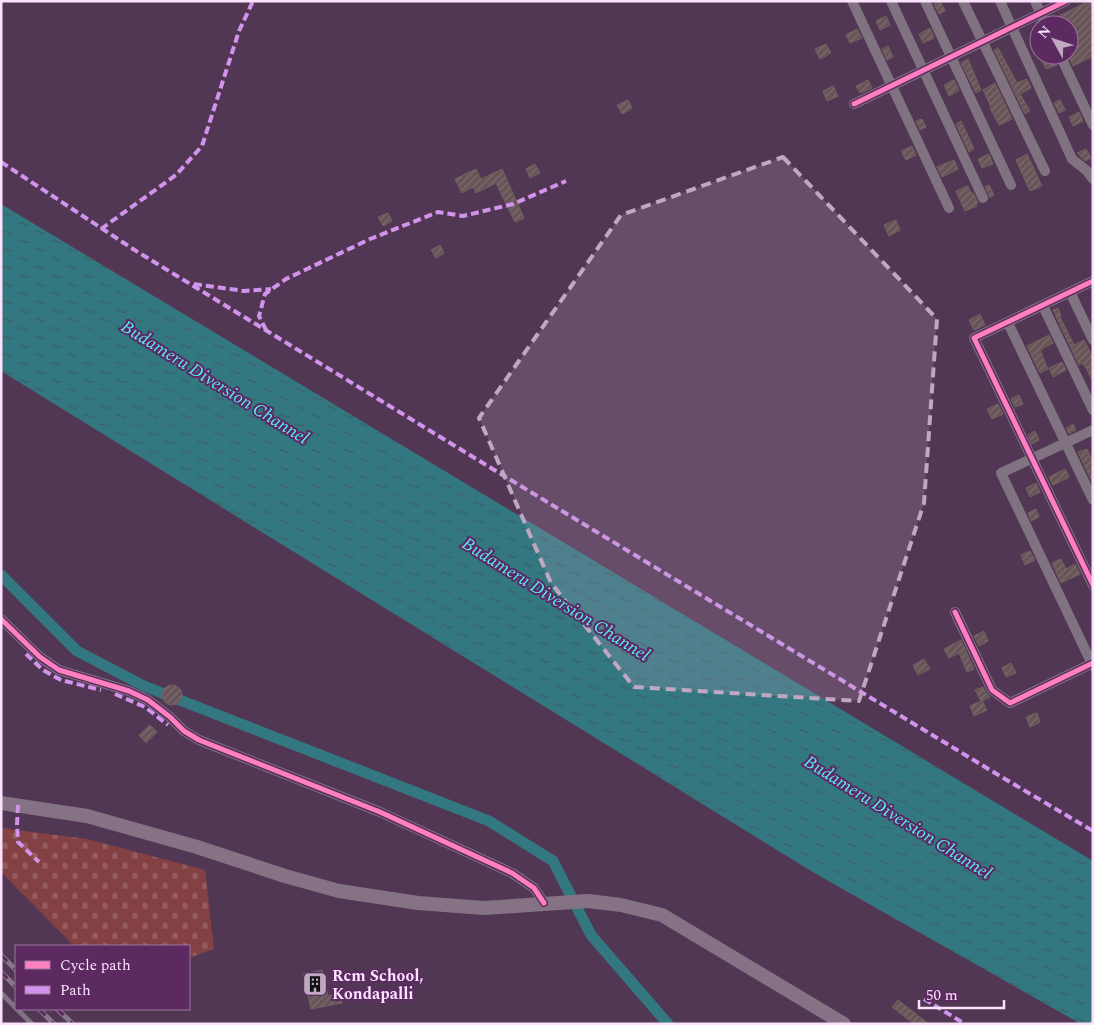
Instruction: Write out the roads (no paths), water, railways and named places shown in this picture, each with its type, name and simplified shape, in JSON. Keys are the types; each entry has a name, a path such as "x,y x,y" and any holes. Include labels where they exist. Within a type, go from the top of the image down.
{"main road":[{"path":"1,803 87,816 197,847 285,876 339,891 418,903 484,908 588,901 621,904 662,915 844,1024"}],"street":[{"path":"852,1 949,208"},
{"path":"891,1 983,198"},
{"path":"925,1 1011,185"},
{"path":"963,1 1045,171"},
{"path":"1000,1 1072,159 1086,170 1093,179"},
{"path":"1034,1 1040,13"},
{"path":"854,104 1066,1"},
{"path":"1065,65 1093,125"},
{"path":"1093,281 974,338 1093,586"},
{"path":"1070,292 1093,340"},
{"path":"1043,306 1093,410"},
{"path":"1008,323 1093,500"},
{"path":"955,612 992,690 1010,703 1092,664 1001,473 1093,430"},
{"path":"1,619 40,657 59,670 129,691 148,700 184,731 199,740 380,812 512,873 534,888 544,903"}],"lane":[{"path":"1,993 15,1006"},
{"path":"19,1010 32,1024"}],"water":[{"name":"Budameru Diversion Channel","path":"1,204 1093,861 1093,1024 1081,1024 816,874 1,371"}],"waterway":[{"path":"1,575 77,651 144,686 489,821 553,861 591,935 668,1024"}],"railway":[{"path":"1,955 15,969"},
{"path":"1,972 15,986"},
{"path":"40,1010 54,1024"},
{"path":"58,1010 73,1024"}],"place":[{"name":"Rcm School, Kondapalli","path":"315,984"}]}
